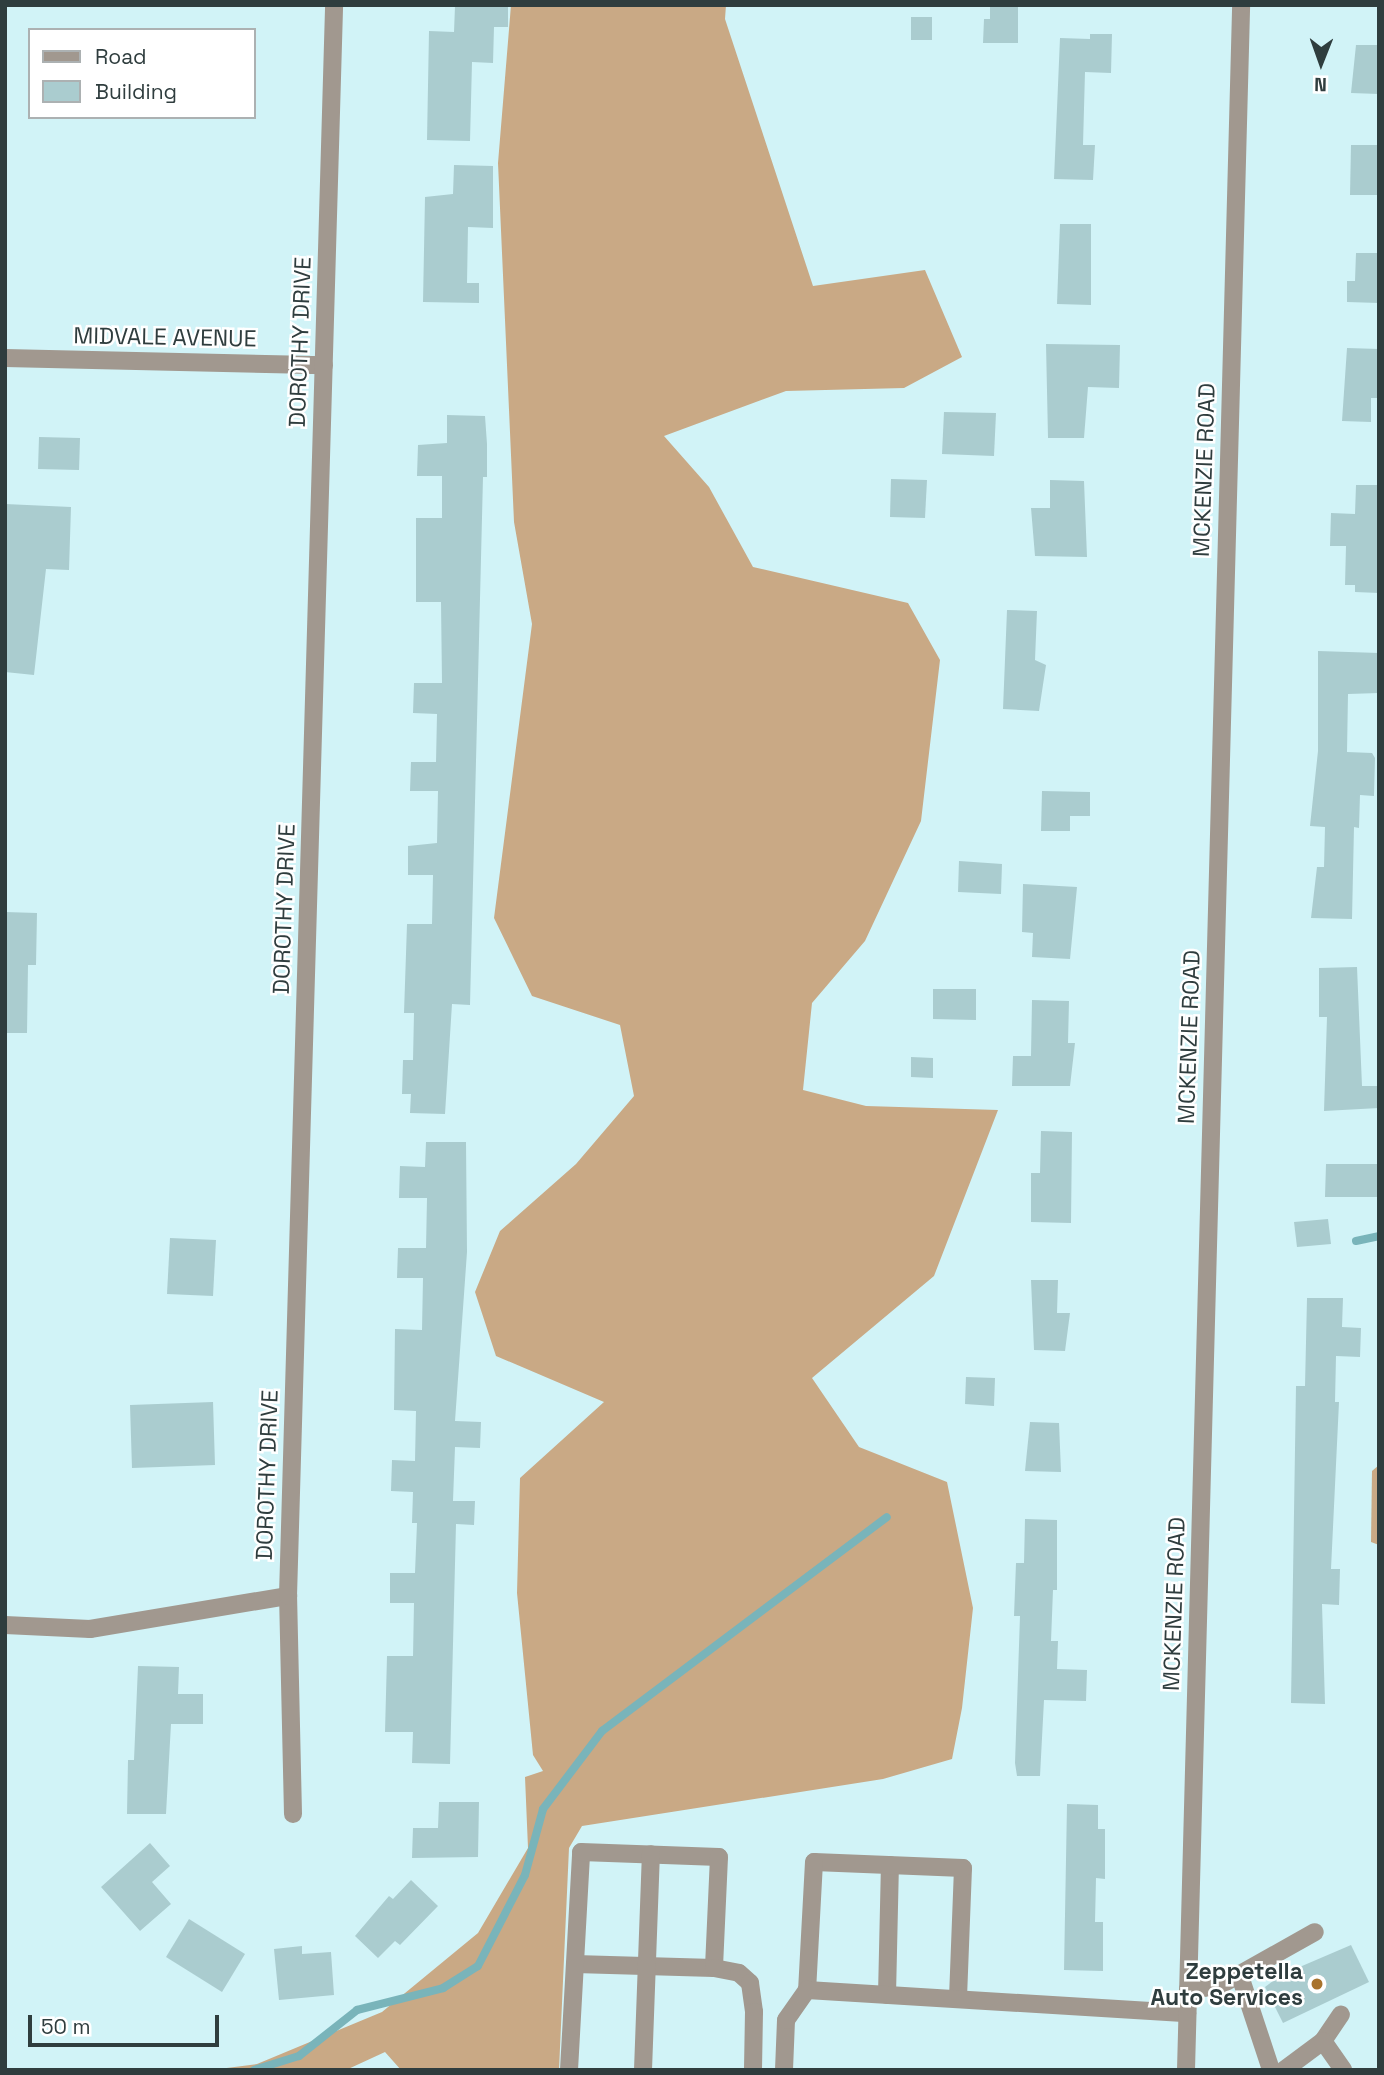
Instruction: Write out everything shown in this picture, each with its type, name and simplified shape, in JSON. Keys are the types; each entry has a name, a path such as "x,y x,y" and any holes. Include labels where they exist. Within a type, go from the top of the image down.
{"street":[{"name":"DOROTHY DRIVE","path":"293,1814 288,1596 334,5"},
{"name":"MCKENZIE ROAD","path":"1186,2070 1241,5"},
{"name":"MIDVALE AVENUE","path":"5,358 324,365"},
{"path":"5,1625 90,1629 288,1596"},
{"path":"580,2070 569,2070 581,1852 719,1857 714,1968"},
{"path":"643,2070 651,1854"},
{"path":"784,2070 786,2020 807,1990 814,1862 963,1868 957,1998"},
{"path":"887,1995 890,1865"},
{"path":"1188,1989 1217,1987 1315,1933"},
{"path":"575,1964 714,1968 739,1973 750,1983 754,2012 752,2070"},
{"path":"1240,1976 1271,2070"},
{"path":"807,1990 1187,2013"},
{"path":"1284,2070 1323,2041 1341,2014"},
{"path":"1323,2041 1343,2070"}],"shaded area":[{"path":"511,5 726,5 725,19 813,286 925,270 962,357 904,388 786,391 664,436 709,487 753,567 908,603 940,660 921,821 865,941 812,1003 803,1090 866,1106 998,1110 934,1276 812,1378 859,1447 947,1482 973,1608 962,1708 952,1759 883,1779 582,1826 569,1848 559,2070 401,2070 385,2052 346,2070 211,2070 257,2064 382,2012 478,1933 528,1848 525,1777 543,1771 533,1755 517,1593 520,1478 604,1402 496,1356 475,1292 500,1231 576,1164 634,1096 620,1025 532,996 494,918 532,624 514,522 498,163"},
{"path":"1379,1465 1379,1545 1371,1542 1372,1471"}],"building":[{"path":"990,5 1018,5 1018,43 983,43 984,19 990,19"},
{"path":"455,6 508,7 508,27 494,27 493,63 472,62 470,141 427,140 429,31 454,32"},
{"path":"911,17 932,17 932,40 911,40"},
{"path":"1090,34 1112,34 1111,73 1085,72 1083,145 1095,145 1093,180 1054,179 1060,38 1090,39"},
{"path":"1356,45 1379,45 1379,94 1351,93"},
{"path":"1351,145 1379,145 1379,195 1350,195"},
{"path":"454,165 493,166 493,228 468,227 467,283 479,283 479,303 423,302 425,197 453,194"},
{"path":"1060,224 1091,224 1091,305 1057,304"},
{"path":"1356,253 1379,253 1379,303 1347,302 1347,281 1355,281"},
{"path":"1046,344 1120,345 1119,388 1088,387 1084,438 1048,438"},
{"path":"1347,348 1379,349 1379,398 1371,398 1371,422 1342,421"},
{"path":"944,412 996,413 994,456 942,454"},
{"path":"447,415 485,416 487,477 483,477 470,1005 452,1004 445,1114 410,1113 411,1094 402,1094 403,1060 413,1060 414,1013 404,1013 407,924 432,924 433,875 408,875 408,846 437,843 438,791 410,791 411,762 436,762 437,714 413,713 414,683 442,683 441,602 416,602 416,518 442,518 442,476 417,476 418,445 447,443"},
{"path":"39,437 80,438 79,470 38,469"},
{"path":"891,479 927,480 925,518 890,517"},
{"path":"1050,480 1084,481 1087,557 1035,556 1031,508 1050,508"},
{"path":"1356,485 1379,485 1379,593 1355,592 1355,585 1345,585 1346,546 1330,546 1331,513 1355,514"},
{"path":"5,504 71,507 69,570 46,569 34,675 5,672"},
{"path":"1007,610 1037,611 1035,660 1046,665 1039,711 1003,709"},
{"path":"1318,651 1379,653 1379,693 1348,694 1347,752 1372,753 1375,758 1374,796 1360,795 1359,828 1354,827 1352,919 1311,918 1317,867 1324,867 1325,827 1310,826 1318,751"},
{"path":"1042,791 1090,792 1090,816 1070,816 1070,831 1041,831"},
{"path":"959,861 1002,864 1001,894 958,892"},
{"path":"1023,884 1077,887 1070,959 1032,957 1033,933 1022,932"},
{"path":"5,912 37,913 36,965 28,965 27,1033 5,1033"},
{"path":"1357,967 1362,1086 1379,1086 1379,1108 1324,1111 1327,1017 1319,1017 1319,968"},
{"path":"933,989 976,989 976,1020 933,1019"},
{"path":"1032,1000 1069,1001 1068,1043 1075,1043 1070,1086 1012,1086 1013,1056 1031,1056"},
{"path":"911,1057 933,1058 933,1078 911,1077"},
{"path":"1041,1131 1072,1132 1071,1223 1031,1222 1031,1173 1040,1173"},
{"path":"426,1142 466,1142 467,1252 455,1421 481,1422 480,1448 455,1447 453,1501 475,1501 474,1525 456,1524 450,1764 412,1763 413,1732 385,1732 387,1656 413,1656 414,1603 390,1603 390,1573 415,1573 417,1523 412,1523 413,1492 391,1491 392,1460 415,1461 416,1411 394,1410 395,1329 422,1330 423,1278 397,1278 398,1248 426,1248 427,1198 399,1198 400,1166 425,1167"},
{"path":"1326,1164 1377,1164 1379,1197 1325,1197"},
{"path":"1328,1219 1331,1244 1297,1247 1294,1222"},
{"path":"170,1238 216,1240 213,1296 167,1294"},
{"path":"1031,1280 1058,1280 1057,1313 1070,1313 1065,1351 1034,1350"},
{"path":"1307,1298 1343,1298 1342,1327 1361,1328 1360,1357 1336,1356 1335,1402 1339,1402 1331,1569 1340,1569 1339,1605 1322,1604 1325,1704 1291,1703 1296,1386 1305,1386"},
{"path":"966,1377 995,1378 994,1406 965,1404"},
{"path":"213,1402 215,1465 132,1468 130,1405"},
{"path":"1030,1422 1059,1423 1061,1472 1025,1471"},
{"path":"1025,1519 1057,1520 1057,1590 1053,1590 1051,1641 1058,1641 1057,1669 1087,1670 1086,1701 1044,1700 1040,1776 1017,1776 1015,1763 1020,1616 1014,1616 1016,1563 1024,1563"},
{"path":"138,1666 179,1667 178,1694 203,1694 203,1724 171,1724 166,1814 127,1814 128,1760 134,1760"},
{"path":"439,1802 479,1802 478,1857 412,1858 413,1828 438,1828"},
{"path":"1067,1804 1098,1805 1098,1829 1105,1829 1105,1879 1096,1878 1095,1922 1103,1922 1103,1971 1064,1970"},
{"path":"150,1843 170,1866 152,1882 171,1904 140,1931 101,1887"},
{"path":"411,1880 438,1906 400,1945 395,1941 378,1958 355,1936 389,1896 393,1899"},
{"path":"189,1919 245,1954 222,1992 166,1957"},
{"name":"Zeppetella Auto Services","path":"1351,1945 1369,1982 1283,2023 1265,1987 1281,1975"},
{"path":"302,1946 302,1954 331,1952 334,1995 279,2000 274,1949"}],"waterway":[{"path":"1356,1241 1379,1236"},
{"path":"254,2070 299,2056 357,2010 443,1988 478,1966 525,1875 543,1809 602,1731 887,1517"}],"place":[{"name":"Zeppetella Auto Services","path":"1317,1984"}]}
